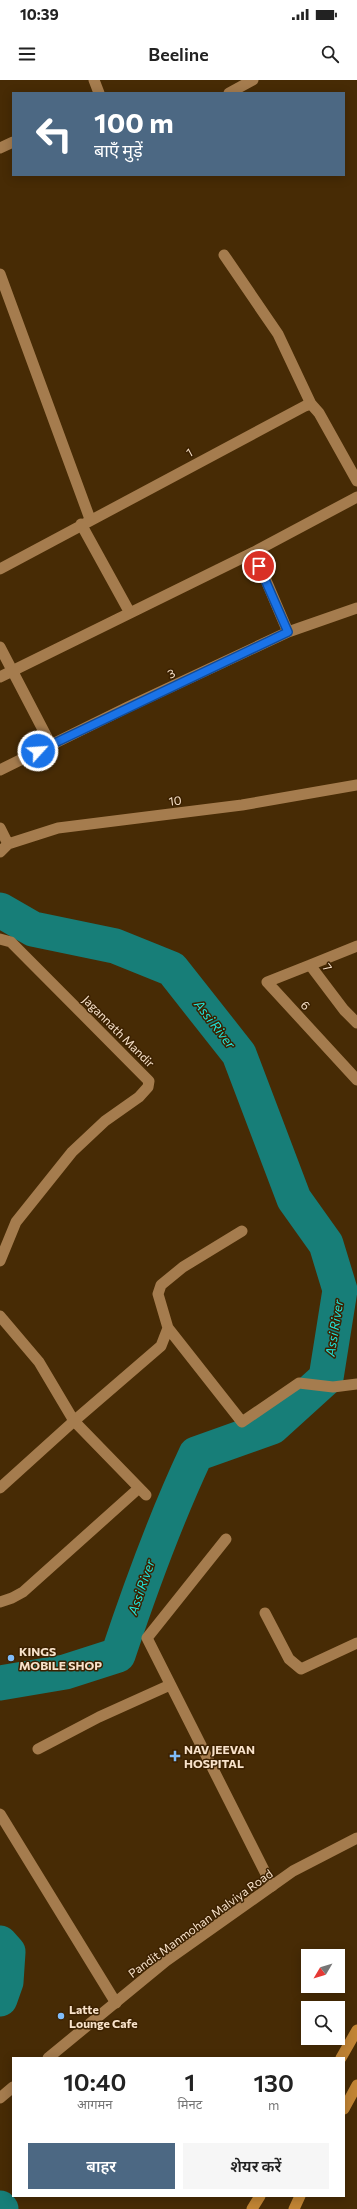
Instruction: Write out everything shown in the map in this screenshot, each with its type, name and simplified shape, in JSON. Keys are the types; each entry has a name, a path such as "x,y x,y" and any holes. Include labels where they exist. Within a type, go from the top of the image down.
{"main road":[{"path":"342,2057 357,2030"},
{"path":"345,2107 357,2085"},
{"path":"254,2208 260,2197"},
{"path":"294,2209 300,2197"}],"street":[{"path":"94,80 98,92"},
{"path":"231,92 253,80"},
{"path":"0,148 12,142"},
{"path":"224,255 278,334 311,404 329,429 357,482"},
{"path":"0,274 86,521 130,613"},
{"name":"1","path":"0,569 86,521 311,404"},
{"path":"0,677 254,552 357,497"},
{"path":"254,552 288,632"},
{"name":"3","path":"0,770 288,632 357,608"},
{"path":"0,647 51,745"},
{"path":"354,785 357,797"},
{"name":"10","path":"4,848 58,828 242,805 354,785"},
{"path":"0,828 4,848"},
{"name":"Jagannath Mandir","path":"0,940 11,942 148,1081 148,1087 139,1097 105,1120 72,1152 16,1222 0,1261"},
{"name":"7","path":"357,946 310,965 344,1010 357,1023"},
{"name":"6","path":"310,965 267,982 357,1080"},
{"path":"242,1231 183,1267 161,1285 158,1294 168,1328 242,1422 299,1383 333,1387 357,1384"},
{"path":"0,1316 39,1362 74,1421 142,1492 23,1592 0,1602"},
{"path":"0,1488 74,1421 161,1346 168,1328"},
{"path":"226,1539 147,1638 272,1886"},
{"path":"265,1612 289,1659 301,1670 357,1643"},
{"path":"38,1749 99,1717 170,1685"},
{"path":"0,1814 116,2003"},
{"name":"Pandit Manmohan Malviya Road","path":"49,2057 166,1961 293,1871 357,1838"},
{"path":"0,2098 12,2088"}],"waterway":[{"name":"Assi River","path":"0,910 33,929 115,946 172,969 239,1054 294,1199 326,1244 340,1290 326,1378 272,1427 196,1454 154,1553 118,1655 65,1672 0,1683"},
{"name":"Assi River","path":"0,1943 8,1952 6,1982 0,1999"}],"place":[{"name":"KINGS MOBILE SHOP","path":"11,1658"},
{"name":"NAV JEEVAN HOSPITAL","path":"175,1756"},
{"name":"Latte Lounge Cafe","path":"61,2016"}],"route":[{"path":"38,751 288,632 259,566"}]}
